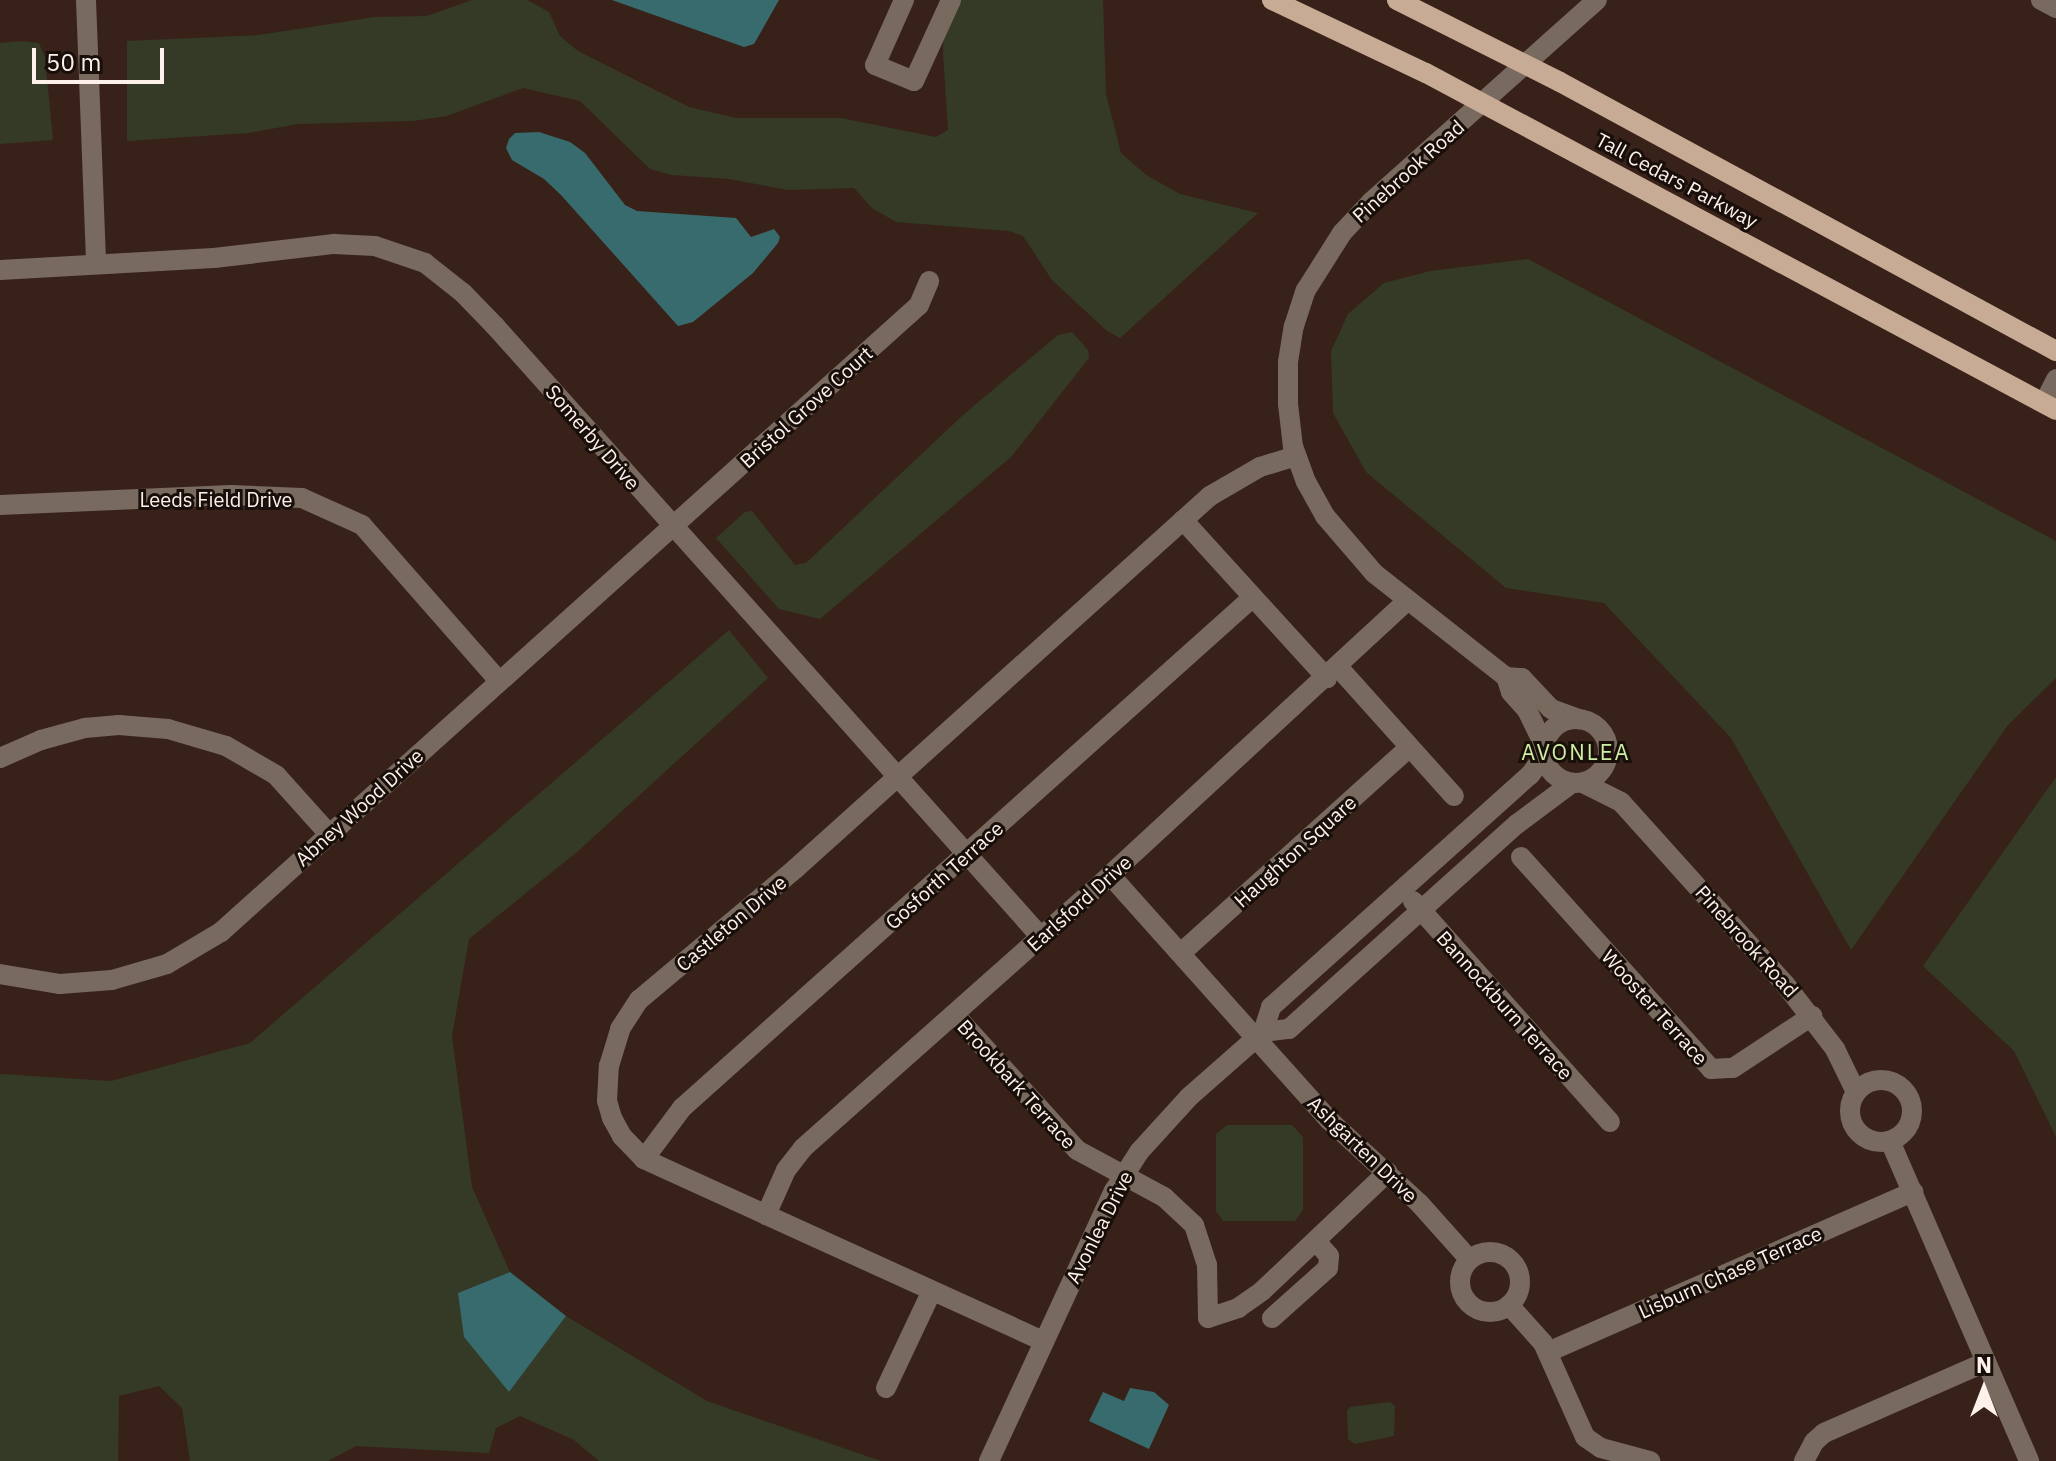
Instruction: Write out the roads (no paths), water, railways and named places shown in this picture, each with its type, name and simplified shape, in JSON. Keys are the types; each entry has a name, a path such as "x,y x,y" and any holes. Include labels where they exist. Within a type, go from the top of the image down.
{"main road":[{"name":"Tall Cedars Parkway","path":"1272,0 1426,73 2050,406"},
{"name":"Tall Cedars Parkway","path":"1397,0 1525,65 2056,351"}],"street":[{"path":"86,0 96,264"},
{"path":"904,0 875,65 914,81 951,0"},
{"name":"Pinebrook Road","path":"1580,719 1551,709 1522,678 1506,677 1407,601 1362,562 1334,529 1310,490 1296,456 1288,404 1288,362 1294,326 1316,270 1356,216 1597,0"},
{"path":"2041,0 2056,8"},
{"name":"Somerby Drive","path":"0,270 214,258 334,244 375,246 425,263 463,293 1041,937"},
{"name":"Bristol Grove Court","path":"672,526 919,305 929,281"},
{"path":"2050,406 2056,379"},
{"name":"Castleton Drive","path":"1043,1341 931,1293 644,1159 622,1136 607,1101 609,1066 626,1019 639,1000 898,777 1183,520 1234,480 1260,467 1296,456"},
{"name":"Leeds Field Drive","path":"0,505 231,495 302,498 362,525 499,681"},
{"path":"1183,520 1252,598 1333,673 1454,796"},
{"name":"Abney Wood Drive","path":"0,974 41,982 77,984 132,976 167,964 221,932 672,526"},
{"name":"Gosforth Terrace","path":"644,1159 682,1108 1252,598"},
{"name":"Earlsford Drive","path":"766,1215 786,1170 803,1148 1110,875 1333,673 1407,601"},
{"name":"Pinebrook Road","path":"1506,677 1511,692 1527,710 1544,751"},
{"path":"1580,719 1602,732 1608,756 1600,774 1577,783 1553,774 1544,751 1553,728 1580,719"},
{"path":"0,758 41,740 101,725 168,729 226,746 276,775 329,834"},
{"name":"Haughton Square","path":"1181,953 1409,748"},
{"name":"Avonlea Drive","path":"989,1461 1121,1177 1162,1124 1259,1035 1271,1007 1530,775 1544,751"},
{"name":"Pinebrook Road","path":"1608,756 1612,776 1624,796 1621,802"},
{"name":"Pinebrook Road","path":"1577,783 1621,802 1812,1016 1835,1049 1856,1092"},
{"name":"Avonlea Drive","path":"1259,1035 1289,1029 1517,824 1577,783"},
{"name":"Wooster Terrace","path":"1521,857 1711,1069 1733,1068 1812,1016"},
{"path":"1110,875 1259,1035"},
{"name":"Bannockburn Terrace","path":"1402,887 1610,1122"},
{"name":"Brookbark Terrace","path":"955,1015 1067,1141 1121,1177 1164,1197 1194,1225 1207,1265 1208,1318 1248,1302 1317,1242"},
{"name":"Ashgarten Drive","path":"1259,1035 1329,1120 1388,1172 1470,1260"},
{"path":"1881,1080 1900,1086 1911,1101 1912,1119 1903,1134 1890,1141 1868,1140 1854,1127 1850,1110 1856,1092 1863,1085 1881,1080"},
{"path":"1890,1141 2029,1461"},
{"path":"1272,1318 1328,1268 1329,1256 1317,1242 1388,1172"},
{"name":"Lisburn Chase Terrace","path":"1548,1352 1913,1192"},
{"path":"1494,1253 1515,1266 1520,1282 1509,1305 1486,1312 1470,1305 1460,1282 1470,1260 1494,1253"},
{"path":"886,1388 931,1293"},
{"path":"1509,1305 1548,1352 1585,1437 1601,1448 1650,1461"},
{"path":"1804,1461 1814,1442 1824,1433 1986,1362"}],"water":[{"path":"612,0 779,0 754,44 744,47"},
{"path":"539,132 570,142 585,153 625,205 637,211 736,218 751,237 774,229 780,237 778,243 753,273 693,322 678,326 561,195 544,179 512,160 506,148 509,139 515,133"},
{"path":"510,1272 566,1316 509,1392 464,1337 458,1293"},
{"path":"1130,1388 1154,1392 1169,1405 1149,1449 1089,1421 1103,1392 1124,1401"}],"district":[{"name":"AVONLEA","path":"1576,752"}]}
